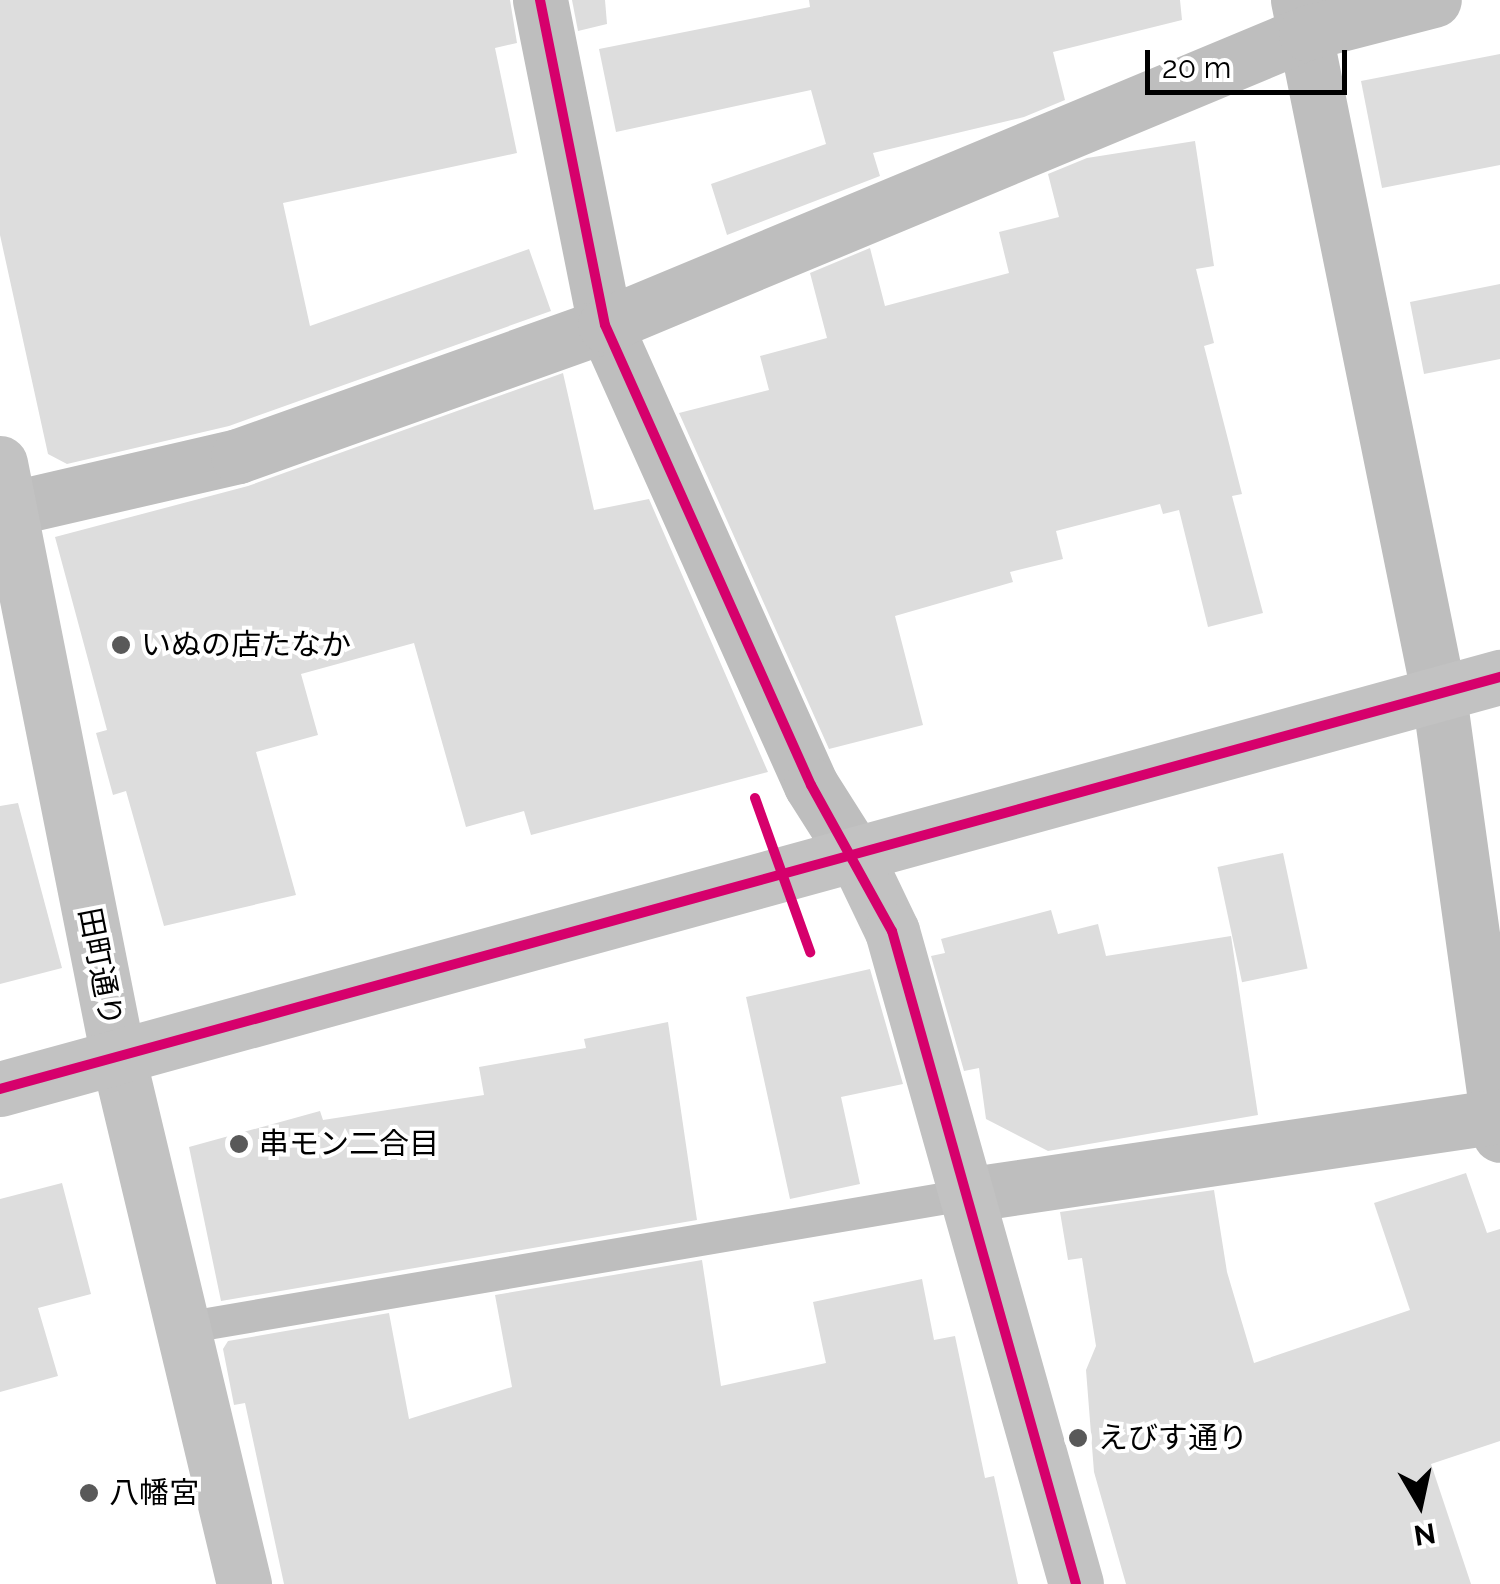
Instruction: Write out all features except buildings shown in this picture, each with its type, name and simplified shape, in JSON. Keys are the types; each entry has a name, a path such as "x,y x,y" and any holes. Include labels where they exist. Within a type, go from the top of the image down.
{"street":[{"path":"540,0 605,325 812,785 856,856 892,930 1076,1584"},
{"path":"3,494 238,456 605,325 1302,16 1434,0"},
{"path":"965,1195 1498,1123 1439,696 1302,16"},
{"name":"田町通り","path":"3,494 118,1057 244,1584"},
{"path":"0,1089 1439,696 1500,676"}],"lane":[{"path":"184,1328 965,1195"}],"cycle path":[{"path":"540,0 605,325 811,785 892,931 1076,1584"},
{"path":"0,1089 1500,677"},
{"path":"755,798 810,952"}],"place":[{"name":"いぬの店たなか","path":"121,645"},
{"name":"串モン二合目","path":"239,1144"},
{"name":"えびす通り","path":"1078,1438"},
{"name":"八幡宮","path":"89,1493"}]}
